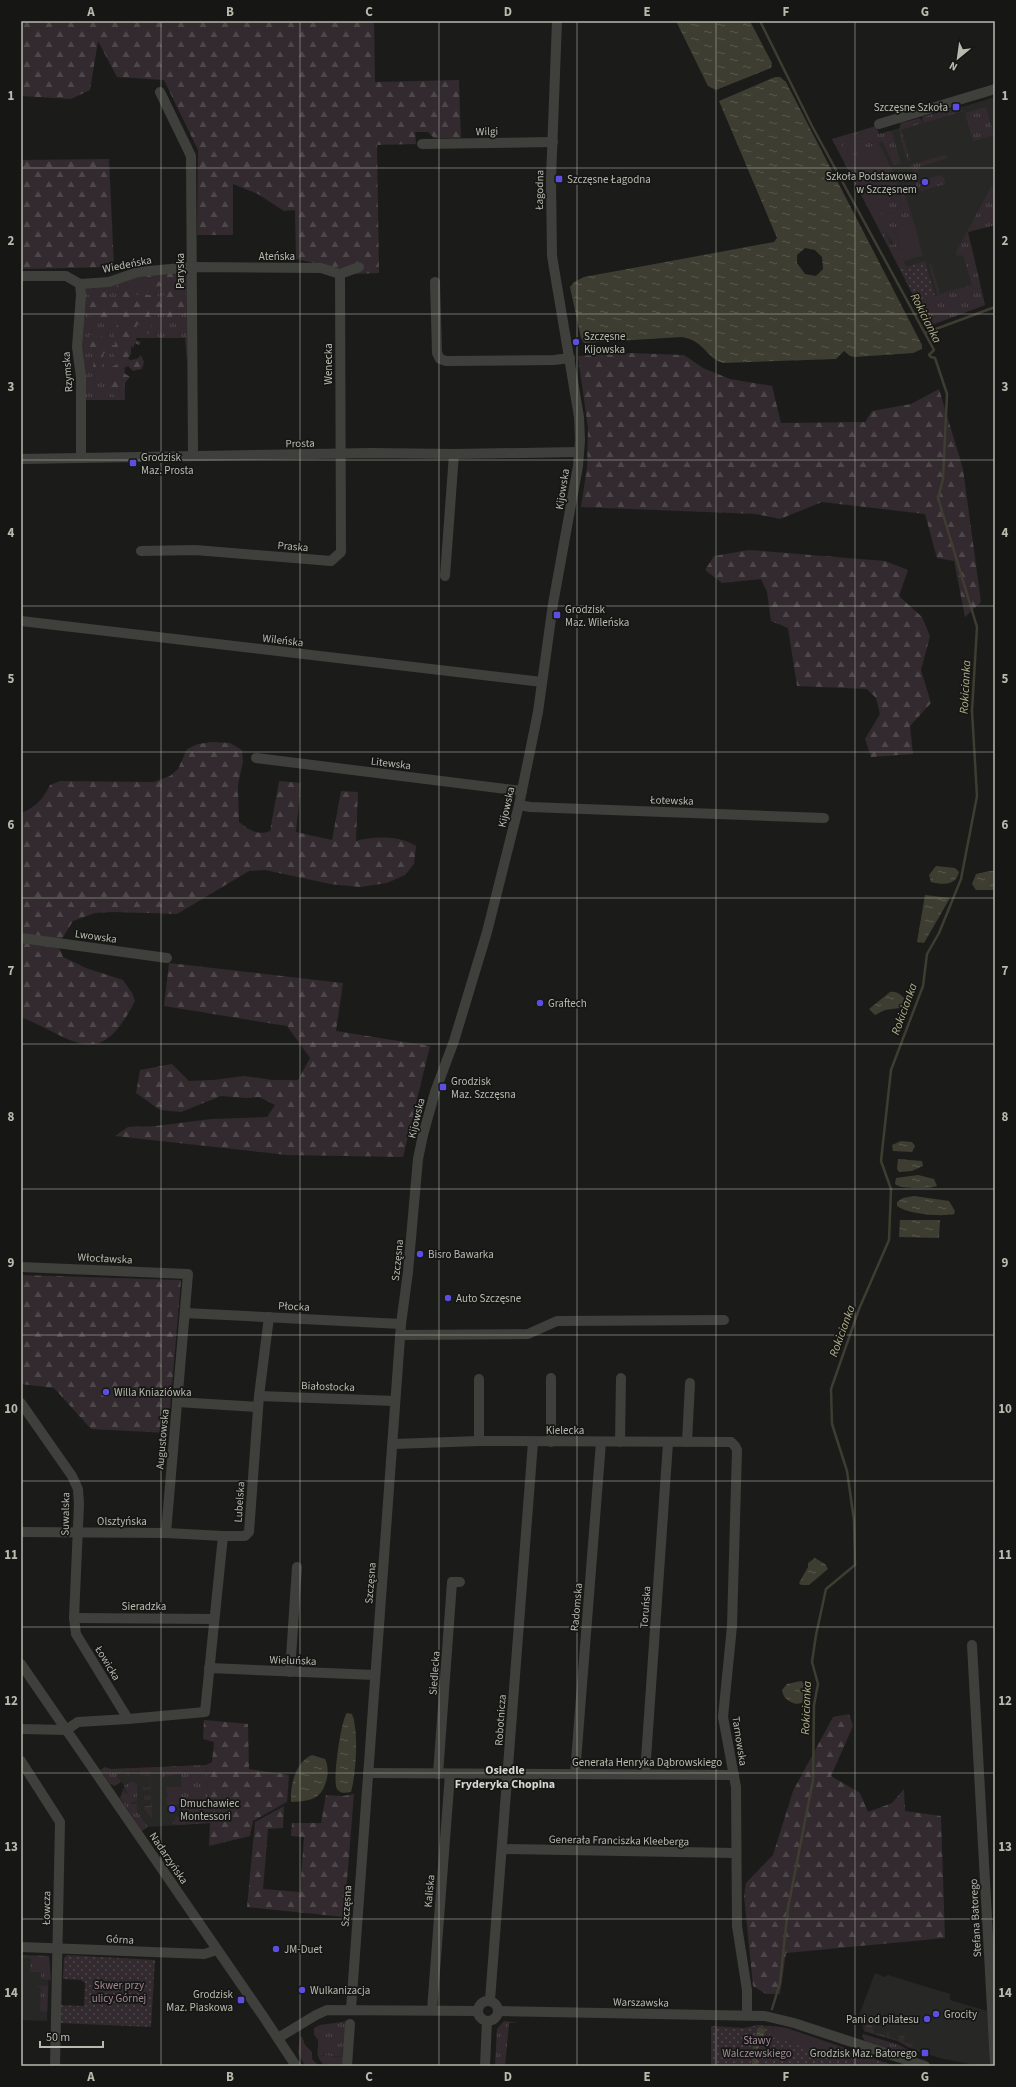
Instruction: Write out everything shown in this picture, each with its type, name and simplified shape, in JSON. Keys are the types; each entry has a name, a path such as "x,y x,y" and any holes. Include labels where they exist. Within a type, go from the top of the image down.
{"street":[{"name":"Łagodna","path":"557,21 552,142 552,256 579,417 579,452"},
{"path":"879,124 995,89"},
{"name":"Paryska","path":"160,92 191,156 194,456"},
{"name":"Wilgi","path":"422,144 552,142"},
{"name":"Ateńska","path":"192,267 321,268 340,274"},
{"name":"Wiedeńska","path":"21,276 66,276 80,284 109,282 138,272 192,267"},
{"path":"340,274 359,268"},
{"name":"Wenecka","path":"340,274 341,454"},
{"path":"435,282 437,353 440,360 546,360 570,358"},
{"name":"Rzymska","path":"80,284 81,295 77,347 81,377 80,458"},
{"name":"Prosta","path":"21,459 579,452"},
{"name":"Kijowska","path":"418,1159 435,1092 454,1041 487,932 522,791 538,712 579,452"},
{"name":"Praska","path":"141,551 203,550 331,561 341,552 341,454"},
{"path":"445,576 454,454"},
{"name":"Wileńska","path":"21,621 542,682"},
{"name":"Litewska","path":"256,758 522,791"},
{"name":"Łotewska","path":"519,804 530,807 824,818"},
{"name":"Lwowska","path":"21,938 167,958"},
{"name":"Szczęsna","path":"351,2010 400,1335 408,1272 418,1159"},
{"name":"Włocławska","path":"21,1267 188,1274"},
{"name":"Augustowska","path":"166,1533 188,1274"},
{"name":"Płocka","path":"185,1313 401,1324"},
{"name":"Lubelska","path":"222,1536 245,1536 249,1532 259,1396 269,1317"},
{"path":"400,1335 528,1334 558,1321 724,1320"},
{"path":"551,1442 552,1378"},
{"path":"620,1442 621,1378"},
{"path":"479,1379 479,1441"},
{"path":"687,1442 690,1383"},
{"name":"Białostocka","path":"259,1396 396,1401"},
{"path":"177,1402 258,1407"},
{"name":"Suwalska","path":"21,1403 76,1482 79,1496 74,1618"},
{"name":"Kielecka","path":"393,1444 479,1441 668,1443 731,1442 735,1446"},
{"name":"Robotnicza","path":"490,2000 533,1442"},
{"name":"Radomska","path":"575,1774 601,1442"},
{"name":"Toruńska","path":"645,1773 668,1443"},
{"name":"Tarnowska","path":"735,1446 737,1450 732,1626 729,1676 723,1708 736,1790 737,1926 747,1990 747,2015"},
{"name":"Olsztyńska","path":"21,1532 78,1534 166,1533 222,1536"},
{"path":"21,1729 66,1730 78,1722 206,1712 222,1536"},
{"path":"290,1672 297,1567"},
{"name":"Siedlecka","path":"438,1774 452,1582 460,1582"},
{"name":"Sieradzka","path":"74,1618 214,1619"},
{"name":"Łowicka","path":"74,1618 76,1634 128,1719"},
{"name":"Stefana Batorego","path":"972,1645 978,1771 990,1894 995,2063"},
{"name":"Nadarzyńska","path":"21,1664 296,2066"},
{"name":"Wieluńska","path":"209,1668 375,1675"},
{"name":"Łowcza","path":"22,1765 60,1822 55,2066"},
{"name":"Generała Henryka Dąbrowskiego","path":"368,1773 645,1773 734,1775"},
{"name":"Kaliska","path":"432,2010 450,1774"},
{"name":"Generała Franciszka Kleeberga","path":"502,1849 549,1852 736,1853"},
{"name":"Górna","path":"21,1947 201,1954 210,1954 217,1950"},
{"path":"490,2000 496,2005 498,2011 494,2019 487,2021 480,2016 478,2011 481,2003 490,2000"},
{"path":"278,2038 322,2012 351,2010 478,2011"},
{"name":"Warszawska","path":"498,2011 747,2015 783,2020 925,2066"},
{"path":"485,2066 487,2021"},
{"path":"347,2066 350,2024"}],"shaded area":[{"name":"Szkoła Podstawowa w Szczęsnem","path":"995,97 995,225 968,232 985,305 929,326 832,139 879,134 903,127 902,125"},
{"name":"Dmuchawiec Montessori","path":"206,1765 210,1823 148,1827 122,1789 125,1787 111,1769"},
{"path":"21,1956 32,1957 49,1972 47,2021 21,2020"},
{"path":"875,1973 884,1977 888,1975 950,1994 950,2000 987,2011 992,2066 944,2059 927,2054 927,2052 923,2051 922,2053 898,2041 864,2031 860,2019 858,2018"}],"green space":[{"path":"21,21 374,21 375,82 459,80 461,138 434,138 428,132 415,132 416,144 377,145 379,273 355,274 343,269 296,259 295,210 284,211 258,194 233,184 233,235 197,235 198,150 164,80 117,77 98,41 90,90 71,99 21,96"},
{"path":"961,106 963,111 924,123 922,117"},
{"path":"986,107 994,135 973,141 965,113"},
{"path":"920,118 922,123 901,130 910,160 908,161 900,137 901,123"},
{"path":"876,126 879,134 889,131 892,133 901,163 894,165 882,141 878,143 869,135 854,135 843,147 880,229 883,228 891,246 894,244 880,219 891,219 900,215 905,207 905,196 914,223 894,229 906,267 900,269 832,139"},
{"path":"860,133 870,135 878,142 905,196 905,207 900,215 896,218 881,220 890,237 888,238 883,228 880,229 835,143 839,140 843,147 850,136","holes":["857,138 867,139 874,145 849,158 847,152 848,146","899,195 901,204 895,213 882,215 875,208"]},
{"path":"857,138 867,139 874,145 849,159 847,152 848,147"},
{"path":"945,155 948,158 918,167 919,173 914,173 910,165"},
{"path":"109,159 114,267 21,269 21,160"},
{"path":"940,175 944,178 945,184 921,191 915,185 917,182"},
{"path":"995,185 995,198 992,199 993,205 995,205 995,225 968,232 985,305 929,326 917,301 938,295 929,265 931,264 940,294 972,285 963,255 957,256 956,252 991,187"},
{"path":"900,195 901,204 895,213 882,215 874,208"},
{"path":"914,223 923,256 904,261 894,228"},
{"path":"925,261 935,296 916,301 900,269"},
{"path":"176,269 189,282 187,361 185,338 124,338 125,400 84,400 80,355 85,288 133,276"},
{"path":"186,272 189,279 182,285 187,298 186,310 173,314 169,323 166,325 161,319 165,315 162,309 157,309 157,313 151,312 149,315 151,317 149,318 152,323 151,331 147,334 148,328 145,328 144,323 141,326 137,324 136,334 142,329 143,335 140,338 136,338 136,340 141,342 139,345 135,343 133,348 131,346 131,354 128,358 130,360 137,359 141,355 144,362 142,369 133,371 128,366 124,368 124,373 130,377 123,385 124,393 122,398 117,399 109,390 112,379 108,374 110,368 121,362 116,359 112,352 104,353 101,368 93,367 94,361 99,358 93,353 89,344 91,341 89,335 96,334 107,339 108,345 115,345 114,335 111,331 115,331 118,322 109,320 108,323 92,316 89,319 87,308 81,303 85,300 91,300 89,295 85,292 89,287 94,287 99,294 107,291 108,301 115,301 117,294 115,289 117,288 117,281 133,278 135,280 132,292 136,295 141,294 159,296 168,293 172,288 163,285 153,287 149,292 144,291 146,277 150,274"},
{"path":"631,353 684,355 703,368 730,379 772,386 781,423 865,422 872,411 911,404 939,389 963,469 981,602 965,617 954,561 937,558 925,514 822,502 780,519 756,514 581,507 587,467 588,428 578,356"},
{"path":"749,550 885,561 908,570 899,596 922,617 930,636 921,670 931,703 910,726 913,754 871,757 865,739 880,714 876,698 867,689 797,686 788,628 771,621 767,592 761,579 722,583 705,570 714,556"},
{"path":"211,742 230,743 242,750 243,762 238,784 239,822 246,827 262,833 270,831 279,781 301,783 296,832 332,840 341,791 358,792 356,841 378,837 394,838 410,842 416,846 414,864 405,875 387,883 360,887 330,884 265,870 249,871 177,914 113,912 95,913 73,921 58,945 63,957 86,968 123,980 132,993 135,1001 122,1023 110,1036 98,1043 86,1044 73,1041 21,1017 21,813 31,808 38,802 50,785 60,781 154,782 170,776 178,769 187,749 198,744"},
{"path":"169,963 343,983 336,1031 430,1046 403,1157 287,1155 115,1136 128,1127 156,1126 211,1119 267,1117 275,1105 259,1097 246,1098 221,1096 181,1112 160,1110 136,1093 140,1070 172,1064 189,1081 245,1076 272,1080 298,1080 310,1058 287,1026 164,1006"},
{"path":"21,1275 181,1280 168,1433 91,1429 54,1388 21,1384"},
{"path":"849,1714 853,1726 831,1776 860,1793 868,1812 892,1803 904,1789 905,1811 941,1816 945,1938 786,1953 780,1994 766,1994 753,1986 744,1896 746,1883 773,1855 793,1791 833,1717"},
{"path":"204,1720 248,1724 249,1769 289,1775 287,1802 253,1821 250,1836 209,1846 210,1823 206,1765 212,1762 214,1742 203,1739"},
{"path":"206,1765 210,1823 178,1825 172,1823 175,1821 175,1817 182,1816 182,1804 167,1805 166,1797 168,1797 166,1787 181,1787 181,1774 162,1777 161,1771 150,1772 151,1795 150,1790 143,1790 143,1787 150,1787 150,1776 140,1775 140,1771 129,1771 129,1777 124,1771 117,1776 121,1782 115,1786 110,1784 100,1770 105,1767 111,1769"},
{"path":"132,1781 137,1784 137,1801 131,1802 132,1804 137,1804 137,1811 148,1827 142,1831 120,1798 123,1790 126,1794 128,1793 124,1786"},
{"path":"354,1794 344,1917 247,1907 255,1822 284,1806 283,1828 268,1829 263,1889 300,1892 304,1837 291,1836 292,1823 321,1823 326,1795 343,1796"},
{"path":"151,1795 152,1819 144,1808 144,1806 151,1806 151,1800 144,1800 144,1796"},
{"path":"21,1955 49,1956 51,1980 41,1979 41,1972 30,1972 31,1958 21,1958"},
{"name":"Skwer przy ulicy Górnej","path":"67,1955 155,1960 151,2027 59,2023 60,2005 84,2006 85,1983 81,1980 63,1979 64,1958"},
{"path":"36,1986 48,1986 47,2012 40,2011 41,1988"},
{"path":"348,2021 346,2046 343,2046 342,2057 320,2055 320,2025"},
{"path":"504,2021 519,2023 509,2023 505,2066 495,2066 497,2029"},
{"path":"320,2025 320,2055 342,2057 343,2049 345,2050 344,2066 323,2064 320,2061 318,2055 318,2040 314,2035 314,2028"},
{"name":"Stawy Walczewskiego","path":"758,2025 777,2027 896,2066 711,2066 711,2026 744,2028"},
{"path":"869,2025 875,2027 872,2029 874,2030 874,2033 886,2036 887,2031 889,2031 889,2037 898,2040 900,2035 905,2037 903,2042 914,2045 910,2048 898,2041 864,2031 866,2026"},
{"path":"774,2026 787,2028 874,2058 871,2066 865,2066 769,2036"},
{"path":"863,2034 899,2045 912,2052 885,2048 865,2041 862,2036"},
{"path":"302,2036 305,2045 312,2052 312,2059 319,2066 305,2066 298,2053 300,2038"}],"water":[{"path":"676,21 750,21 772,63 771,68 716,90 708,86"},
{"path":"775,77 780,77 786,82 922,345 922,349 913,353 855,357 850,356 844,351 836,359 723,363 717,361 696,342 682,337 584,343 581,338 570,287 574,282 584,277 774,242 777,238 719,101","holes":["805,248 815,250 822,257 823,269 816,276 805,274 797,263 797,255"]},
{"path":"936,866 955,868 959,872 955,880 952,882 940,884 931,882 929,875"},
{"path":"995,871 995,890 976,890 972,884 976,874"},
{"path":"925,895 950,898 924,943 917,942"},
{"path":"890,992 898,993 902,996 908,1002 907,1007 885,1010 875,1015 869,1009"},
{"path":"901,1141 912,1142 915,1146 912,1152 893,1151 892,1145"},
{"path":"898,1159 922,1161 923,1166 912,1171 899,1172 897,1169"},
{"path":"918,1175 934,1179 937,1186 915,1188 898,1186 895,1184 896,1178"},
{"path":"914,1196 949,1201 955,1211 954,1214 941,1215 916,1213 897,1206 897,1202 903,1198"},
{"path":"900,1220 940,1220 939,1238 899,1237"},
{"path":"815,1558 825,1564 828,1569 809,1585 801,1585 799,1583 808,1567 808,1563"},
{"path":"801,1681 806,1685 803,1702 796,1704 790,1702 783,1694 782,1690 787,1684"},
{"path":"347,1713 352,1714 354,1721 356,1731 356,1753 351,1792 343,1793 337,1789 336,1763 342,1726"},
{"path":"312,1755 325,1759 326,1761 328,1773 325,1785 319,1795 315,1798 305,1801 291,1802 291,1789 295,1775 301,1763"},
{"path":"759,2027 766,2029 757,2051 758,2066 752,2066 753,2044"}],"waterway":[{"name":"Rokicianka","path":"760,21 812,126 934,350 929,355 935,358 947,394 943,479 938,498 977,627 972,711 977,796 961,879 939,933 927,954 923,986 891,1070 881,1161 891,1189 889,1240 859,1309 831,1389 832,1424 847,1471 854,1520 855,1565 826,1589 816,1635 812,1662 818,1684 814,1705 813,1780 788,1908 780,1983 772,2009"},
{"path":"925,333 995,307"}],"place":[{"name":"Szczęsne Szkoła","path":"956,107"},
{"name":"Szczęsne Łagodna","path":"559,179"},
{"name":"Szkoła Podstawowa w Szczęsnem","path":"925,182"},
{"name":"Szczęsne Kijowska","path":"576,342"},
{"name":"Grodzisk Maz. Prosta","path":"133,463"},
{"name":"Grodzisk Maz. Wileńska","path":"557,615"},
{"name":"Graftech","path":"540,1003"},
{"name":"Grodzisk Maz. Szczęsna","path":"443,1087"},
{"name":"Bisro Bawarka","path":"420,1254"},
{"name":"Auto Szczęsne","path":"448,1298"},
{"name":"Willa Kniaziówka","path":"106,1392"},
{"name":"Dmuchawiec Montessori","path":"172,1809"},
{"name":"JM-Duet","path":"276,1949"},
{"name":"Wulkanizacja","path":"302,1990"},
{"name":"Grodzisk Maz. Piaskowa","path":"241,2000"},
{"name":"Grocity","path":"936,2014"},
{"name":"Pani od pilatesu","path":"927,2019"},
{"name":"Grodzisk Maz. Batorego","path":"925,2053"}],"district":[{"name":"Osiedle Fryderyka Chopina","path":"505,1777"}]}
